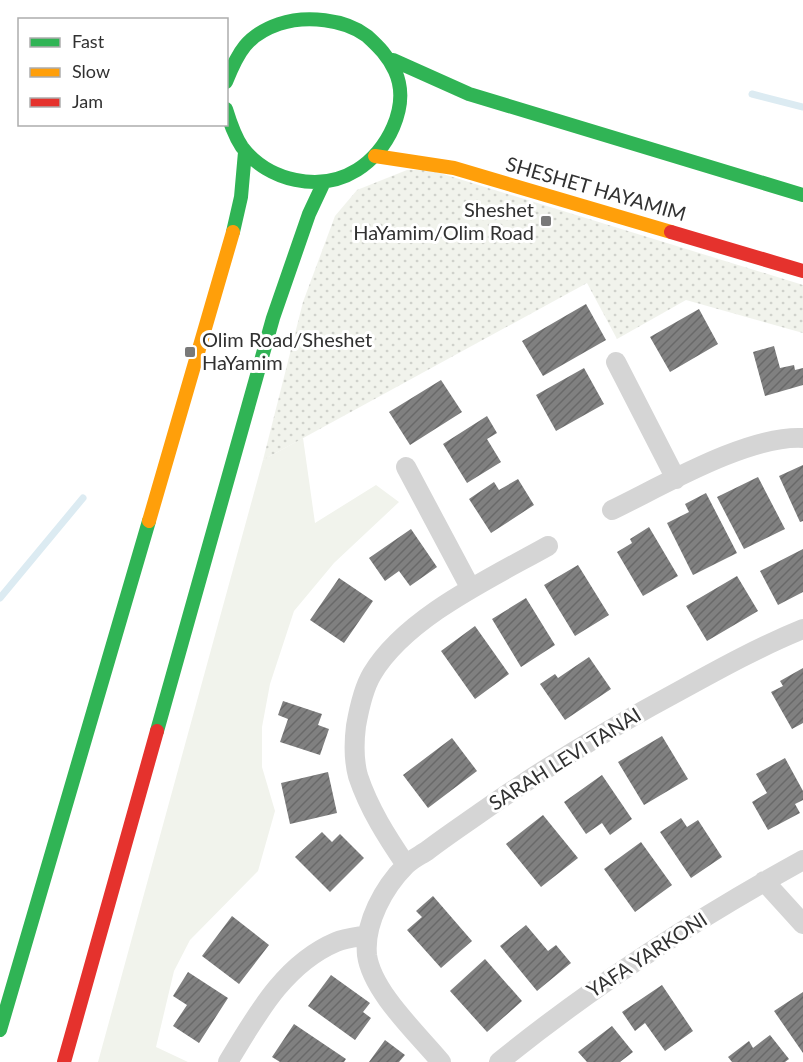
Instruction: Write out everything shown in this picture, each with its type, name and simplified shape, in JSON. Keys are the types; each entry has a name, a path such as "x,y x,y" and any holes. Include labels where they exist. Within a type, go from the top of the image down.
{"street":[{"path":"228,72 243,41 266,21 294,9 322,8 350,16 373,32 393,60 399,85 399,111 390,135 375,156 353,172 324,182 295,181 267,171 245,152 230,126 228,118"},
{"path":"393,60 469,94 803,195"},
{"path":"0,1030 230,246 241,197 245,152"},
{"name":"SHESHET HAYAMIM","path":"375,156 454,168 803,271"},
{"path":"64,1062 273,318 309,214 324,182"},
{"path":"616,362 676,478"},
{"path":"612,510 729,454 762,443 793,437 803,438"},
{"path":"406,467 471,589"},
{"path":"406,865 368,804 357,774 354,741 359,710 371,675 390,649 416,625 471,589 548,546"},
{"name":"SARAH LEVI TANAI","path":"441,1062 390,1002 375,978 367,956 368,935 373,915 384,893 406,865 495,803 645,709 735,660 803,629"},
{"name":"YAFA YARKONI","path":"499,1062 553,1018 619,971 764,881 803,860"},
{"path":"764,881 803,924"},
{"path":"228,1062 281,982 298,965 337,941 368,935"}],"shaded area":[{"path":"407,170 430,170 803,285 803,333 686,300 617,339 587,283 263,460 303,302 335,216 357,190"},
{"path":"303,438 315,523 376,485 399,502 334,563 294,611 270,684 262,727 262,767 275,811 258,871 190,940 174,971 156,1047 188,1062 98,1062 263,460"}],"building":[{"path":"586,304 606,340 543,376 522,341"},
{"path":"699,309 718,344 670,372 650,337"},
{"path":"774,346 780,368 794,365 795,370 803,368 803,385 765,396 753,352"},
{"path":"584,368 604,404 556,431 536,395"},
{"path":"441,380 462,412 410,445 389,412"},
{"path":"487,416 497,433 487,439 501,462 467,483 443,444"},
{"path":"803,465 803,521 800,522 779,476"},
{"path":"758,477 785,529 744,549 717,497"},
{"path":"518,479 534,505 491,533 469,499 494,482 499,490"},
{"path":"706,493 737,553 693,575 667,523 689,512 685,504"},
{"path":"649,527 678,576 643,596 617,552 632,543 630,539"},
{"path":"411,529 437,567 410,586 399,571 385,581 369,558"},
{"path":"803,549 803,592 778,605 760,571"},
{"path":"578,565 609,615 575,636 544,585"},
{"path":"737,576 758,611 707,641 686,606"},
{"path":"339,578 373,601 344,643 310,620"},
{"path":"526,598 555,645 521,667 492,619"},
{"path":"475,626 509,674 475,699 441,651"},
{"path":"589,657 611,689 565,720 540,684 555,674 558,678"},
{"path":"803,668 803,723 792,729 771,692 783,686 780,681"},
{"path":"283,701 322,714 318,725 329,729 320,755 280,742 288,719 278,715"},
{"path":"662,736 688,779 644,805 618,762"},
{"path":"452,738 477,771 428,808 403,775"},
{"path":"785,758 803,791 803,800 795,804 800,813 768,830 752,802 767,793 756,774"},
{"path":"328,772 337,813 290,824 281,783"},
{"path":"602,775 632,819 610,835 602,823 586,834 564,802"},
{"path":"543,815 578,858 541,887 506,844"},
{"path":"681,818 687,827 698,820 722,857 691,878 660,832"},
{"path":"322,832 332,842 340,834 364,858 330,892 295,857"},
{"path":"641,842 672,885 635,912 604,869"},
{"path":"433,896 472,941 441,968 407,930 422,917 416,911"},
{"path":"232,916 269,945 239,984 202,956"},
{"path":"526,925 548,951 556,945 571,963 537,991 500,946"},
{"path":"485,959 522,1001 487,1032 450,991"},
{"path":"188,972 228,998 199,1043 173,1026 187,1005 173,996"},
{"path":"331,975 370,1003 363,1012 371,1018 355,1040 308,1006"},
{"path":"662,985 693,1031 665,1051 645,1023 635,1031 622,1012"},
{"path":"803,992 803,1053 774,1011"},
{"path":"294,1024 346,1059 344,1062 280,1062 272,1057"},
{"path":"612,1026 633,1052 620,1062 587,1062 578,1052"},
{"path":"770,1035 789,1059 785,1062 732,1062 728,1057 749,1041 753,1048"},
{"path":"385,1040 405,1055 399,1062 369,1062"}],"waterway":[{"path":"752,94 803,107"},
{"path":"0,598 83,498"}],"traffic: fast":[{"path":"228,78 240,53 259,33 290,21 325,20 358,30 379,48 395,71 400,99 393,127 378,152 357,170 327,181 295,180 266,168 242,147 228,115"},
{"path":"393,60 469,94 803,195"},
{"path":"233,232 241,197 245,152"},
{"path":"157,731 273,318 309,214 324,182"},
{"path":"0,1030 149,521"}],"traffic: slow":[{"path":"375,156 454,168 671,232"},
{"path":"149,521 233,232"}],"traffic: jam":[{"path":"671,232 803,271"},
{"path":"64,1062 157,731"}],"place":[{"name":"Sheshet HaYamim/Olim Road","path":"546,221"},
{"name":"Olim Road/Sheshet HaYamim","path":"190,352"}]}
